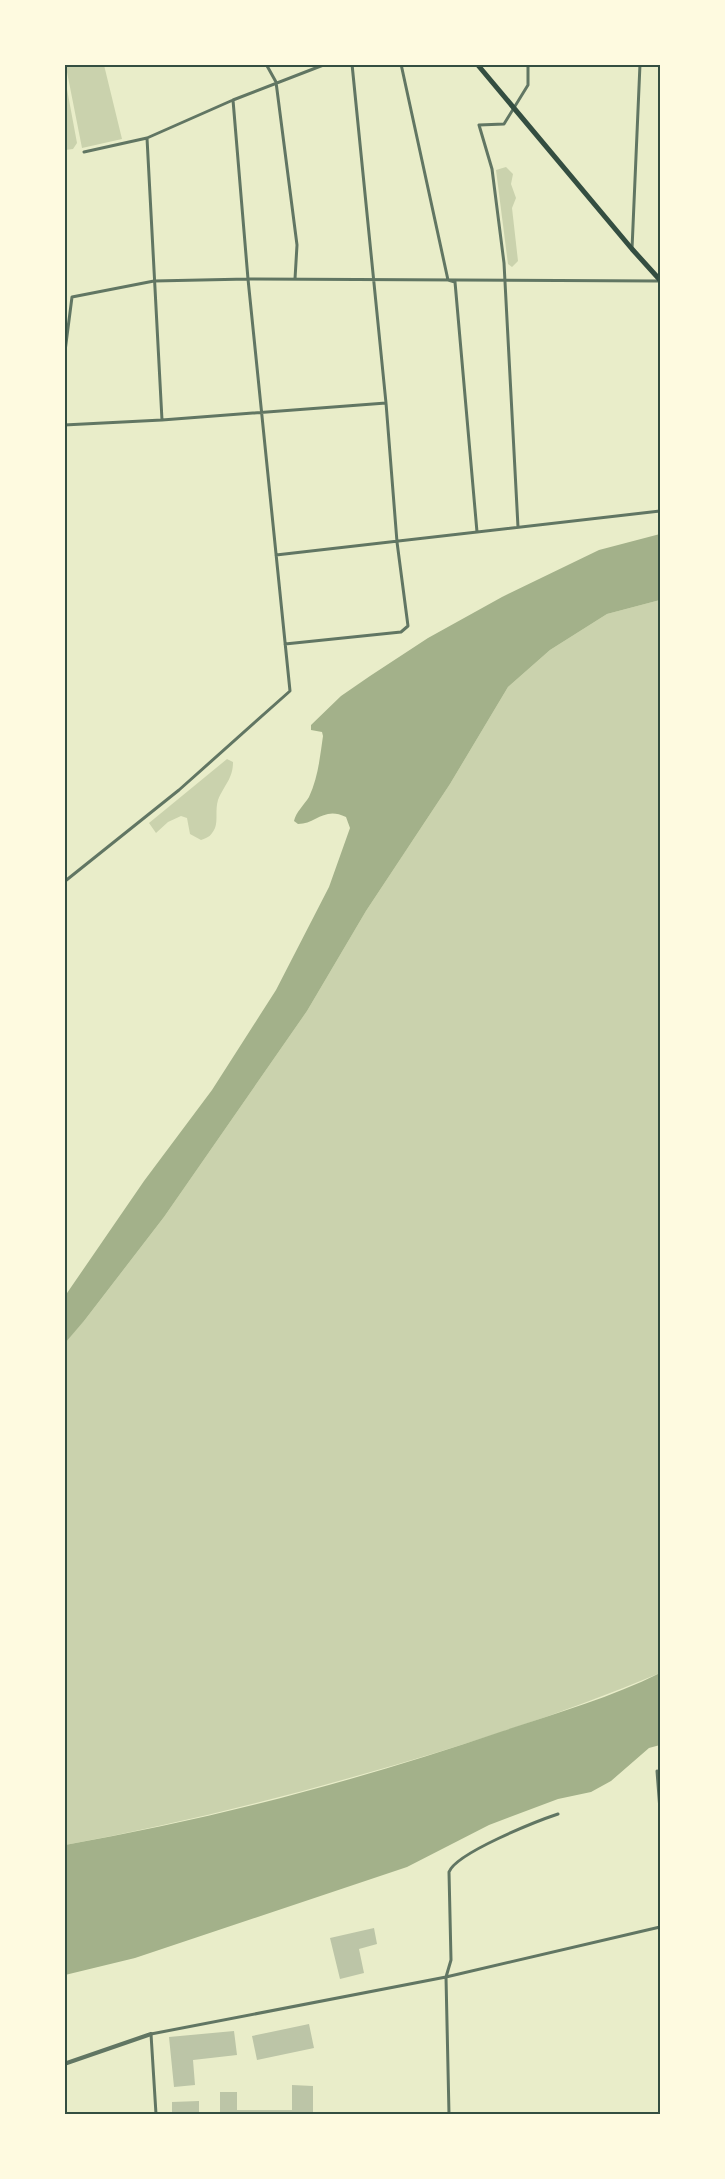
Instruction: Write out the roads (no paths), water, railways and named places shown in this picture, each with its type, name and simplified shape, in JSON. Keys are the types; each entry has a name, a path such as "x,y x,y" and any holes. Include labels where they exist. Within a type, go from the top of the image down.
{"main road":[{"path":"477,64 660,280"}],"street":[{"path":"266,64 276,82 297,245 295,279"},
{"path":"84,152 147,138 276,82 326,64"},
{"path":"285,644 401,632 408,626 397,542 386,403 352,64"},
{"path":"401,64 448,280"},
{"path":"518,527 504,263 492,169 479,125 504,124 528,84 528,64"},
{"path":"632,249 640,64"},
{"path":"64,882 179,790 290,691 248,279 233,100"},
{"path":"147,138 162,420"},
{"path":"64,359 72,297 154,281 248,279 660,280"},
{"path":"448,280 455,282 477,532"},
{"path":"64,425 386,403"},
{"path":"276,555 660,511"},
{"path":"657,1771 660,1810"},
{"path":"449,2115 446,1977 451,1960 448,1879 451,1866 534,1822 558,1814"},
{"path":"64,2064 151,2034 446,1977 660,1927"},
{"path":"151,2034 156,2115"}]}
